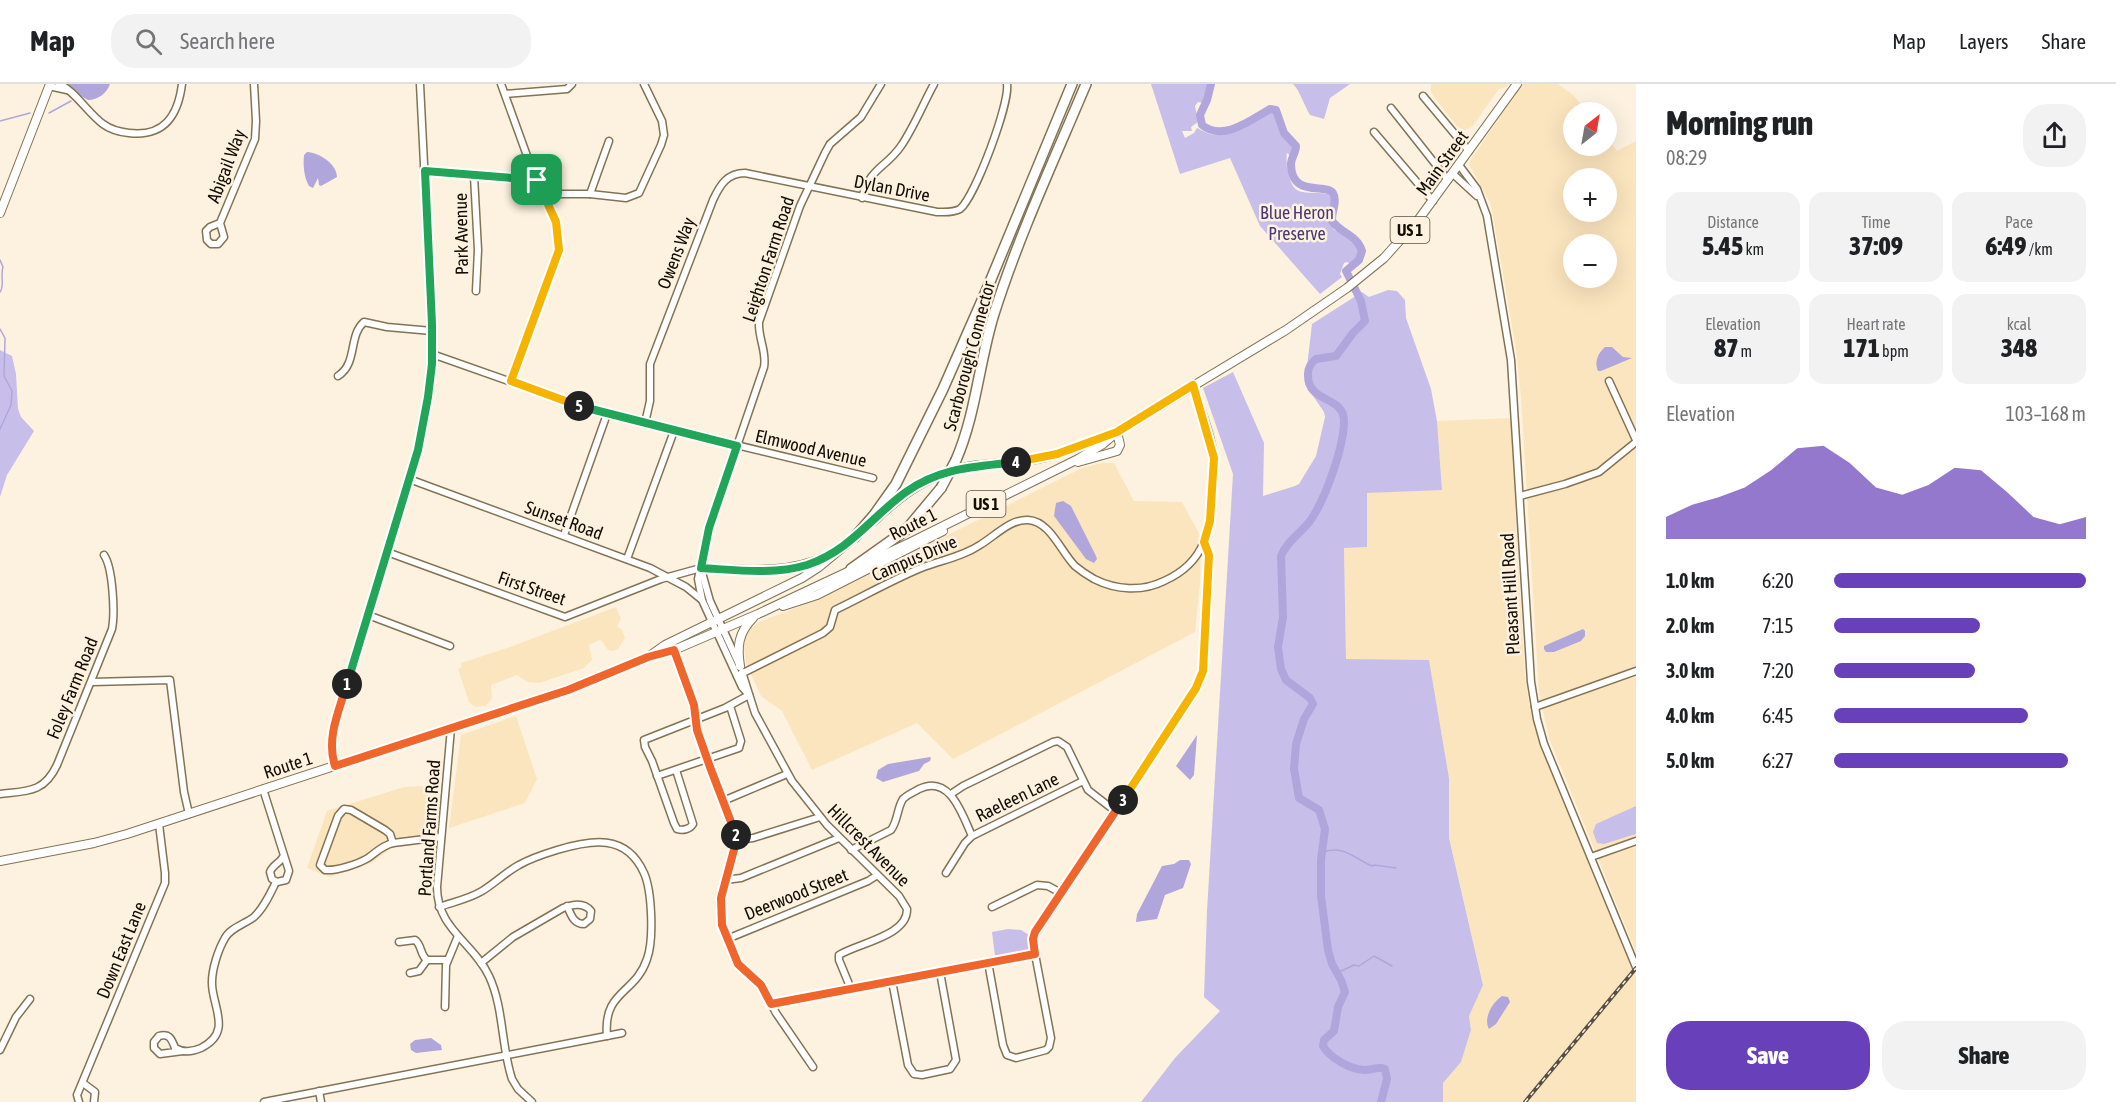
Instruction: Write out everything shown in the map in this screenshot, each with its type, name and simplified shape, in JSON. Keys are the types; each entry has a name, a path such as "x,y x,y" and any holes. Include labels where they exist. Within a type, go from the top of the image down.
{"highway":[{"name":"Scarborough Connector","path":"855,537 896,484 943,389 1072,84"},
{"name":"Scarborough Connector","path":"851,569 906,530 941,488 956,460 970,421 985,347 999,298 1086,84"}],"main road":[{"name":"Main Street","path":"1359,278 1391,250 1433,201 1517,84"},
{"path":"0,213 50,85"},
{"name":"Route 1","path":"0,861 94,843 159,824 568,690 648,657 674,650 758,614 1058,469 1094,449 1117,432 1292,326 1359,278"},
{"name":"Route 1","path":"648,657 665,645 802,578 844,548 901,496 931,478 969,466 1015,463 1047,457 1117,432"},
{"path":"1058,469 1117,452 1120,445 1117,432"},
{"path":"770,608 807,599 839,584 926,542 980,507"},
{"path":"701,568 765,571 791,569 817,561 844,548"},
{"path":"740,672 738,652 740,636 747,624 758,614"}],"street":[{"path":"59,84 111,129 147,134 159,130 170,119 178,104 182,84"},
{"name":"Abigail Way","path":"220,223 255,139 254,84"},
{"path":"335,766 331,752 332,736 409,479 425,416 432,354 432,331 420,84"},
{"path":"501,84 537,180 556,222 559,250 511,381"},
{"path":"505,94 567,89 572,84"},
{"path":"544,196 557,194 626,198 636,195 642,188 661,146 664,129 663,121 645,84"},
{"path":"809,185 827,148 861,117 881,84"},
{"path":"862,198 866,183 872,174 903,144 934,84"},
{"name":"Dylan Drive","path":"809,185 937,212 951,212 960,208 971,193 1005,110 1007,84"},
{"path":"50,85 67,90"},
{"path":"1424,96 1469,151"},
{"name":"Pleasant Hill Road","path":"1391,108 1451,177 1474,192 1482,202"},
{"path":"1374,132 1433,201"},
{"path":"590,195 609,141"},
{"name":"Pleasant Hill Road","path":"1460,165 1473,182 1489,225 1511,360 1530,676 1535,707 1544,744 1635,964"},
{"path":"425,171 537,180"},
{"name":"Owens Way","path":"645,423 650,401 650,364 720,186 729,177 741,173 809,185"},
{"name":"Park Avenue","path":"474,176 476,291"},
{"name":"Leighton Farm Road","path":"701,568 709,528 764,364 759,322 809,185"},
{"path":"477,281 487,283"},
{"path":"338,376 349,365 356,335 364,322 387,327 432,331"},
{"name":"Elmwood Avenue","path":"432,354 583,408 873,478"},
{"path":"1520,496 1599,472 1636,441 1609,381"},
{"name":"Campus Drive","path":"740,672 823,633 830,627 835,610 923,567 965,553 1016,521 1032,520 1042,525 1081,571 1104,583 1121,588 1145,587 1169,579 1182,571 1193,560 1204,542 1210,521 1214,458 1193,385"},
{"path":"564,535 608,414"},
{"path":"627,559 674,431"},
{"name":"Sunset Road","path":"409,479 627,559 668,576 702,600"},
{"path":"988,963 1006,1055 1016,1058 1048,1049 1050,1034 1035,954 1034,936 1201,678 1209,555 1204,542"},
{"name":"First Street","path":"387,552 563,617 668,576 701,568"},
{"name":"Foley Farm Road","path":"0,794 35,789 49,780 57,765 92,682 113,622 108,562 104,555"},
{"path":"701,568 698,583 702,600 716,622"},
{"path":"701,568 716,622"},
{"path":"686,571 686,587"},
{"path":"368,615 450,646"},
{"name":"Hillcrest Avenue","path":"716,622 740,672 742,687 787,774 820,817 876,876 903,900 907,909 907,916 896,930 839,955 851,989"},
{"path":"674,650 694,705 697,730 734,828 736,840 720,908 727,939 738,964 761,985 813,1067"},
{"path":"1535,707 1636,671"},
{"path":"92,682 170,680 184,792 189,814"},
{"path":"676,770 693,824 683,830 676,828 644,740 730,706 748,695"},
{"path":"657,776 736,749 741,745 730,706"},
{"path":"174,719 184,718"},
{"name":"Portland Farms Road","path":"451,728 437,887 439,907 445,921 488,975 494,990 506,1056 514,1085 532,1102"},
{"path":"951,794 1056,741 1067,747 1088,790 1116,811"},
{"path":"723,801 787,774"},
{"name":"Raeleen Lane","path":"946,873 972,836 1083,781"},
{"path":"851,850 891,830 896,822 902,801 914,792 931,785 951,794 972,836"},
{"path":"263,789 284,855 289,871 283,882 276,882 271,878 270,872 284,855"},
{"path":"393,843 385,830 351,810 344,809 338,816 321,867 327,871 336,869 365,859 379,848 393,843 441,837"},
{"path":"736,840 753,838 820,817"},
{"name":"Down East Lane","path":"79,1102 77,1095 165,883 159,824"},
{"path":"725,880 741,878 840,838"},
{"path":"1591,857 1636,841"},
{"path":"439,907 478,893 530,859 580,843 604,842 627,852 640,866 647,883 650,947 641,972 614,1001 608,1011 607,1036"},
{"name":"Deerwood Street","path":"727,939 876,876"},
{"path":"183,1052 175,1048 171,1038 166,1035 159,1036 154,1042 155,1049 160,1054 183,1052 201,1048 214,1036 219,1014 212,980 224,939 256,914 276,882"},
{"path":"992,907 1037,885 1048,886 1061,893"},
{"path":"480,963 513,937 567,906"},
{"path":"445,1008 447,960 458,936"},
{"path":"399,942 410,940 417,942 427,960 447,960"},
{"path":"771,1004 1035,954"},
{"path":"410,973 419,971 427,960"},
{"path":"892,981 908,1065 914,1074 922,1075 950,1069 956,1060 940,972"},
{"path":"0,1050 16,1017 30,999"},
{"path":"264,1102 622,1033"},
{"path":"83,1083 95,1092 94,1102"},
{"path":"319,1091 321,1102"}],"shaded area":[{"path":"68,84 110,84 102,95 88,100"},
{"path":"1431,84 1509,84 1499,89 1472,127 1465,130 1458,127 1434,97"},
{"path":"1522,84 1558,84 1579,102 1563,102 1563,156 1617,156 1617,151 1636,141 1636,952 1549,738 1539,692 1516,349 1491,205 1470,166 1470,161"},
{"path":"307,152 317,154 327,160 334,168 337,177 321,186 318,178 313,188 309,186 304,167 304,155"},
{"path":"1605,347 1612,347 1623,357 1632,358 1598,371 1597,358"},
{"path":"1512,418 1517,546 1525,676 1529,703 1537,735 1559,792 1636,976 1636,1102 1443,1102 1443,1083 1461,1062 1471,1030 1469,1016 1483,984 1449,838 1449,778 1429,661 1346,659 1344,547 1367,547 1367,493 1442,489 1437,421"},
{"path":"1102,463 1114,463 1134,501 1182,502 1201,537 1200,583 1195,632 953,759 917,723 812,770 782,711 761,696 746,663 744,647 745,636 749,629 761,621 860,579 1082,468"},
{"path":"1063,501 1071,506 1096,556 1094,563 1086,559 1054,516 1056,503"},
{"path":"616,607 621,619 617,626 622,630 625,638 618,649 608,650 599,640 589,645 592,660 584,668 539,683 528,682 517,675 491,685 492,698 486,706 475,707 469,702 458,669 462,667 461,663"},
{"path":"1583,629 1585,636 1581,641 1554,652 1546,652 1544,649 1544,646"},
{"path":"516,716 537,779 525,803 449,828 461,735"},
{"path":"1197,735 1194,775 1190,780 1176,766"},
{"path":"930,757 930,761 924,764 919,771 883,782 876,778 878,770 888,764"},
{"path":"440,785 435,842 394,847 371,863 330,877 307,868 327,811 404,787"},
{"path":"1180,860 1189,860 1191,864 1183,888 1165,895 1157,919 1136,922 1137,914 1162,866 1174,864"},
{"path":"1502,996 1508,997 1510,1002 1496,1024 1489,1029 1487,1020 1489,1011"},
{"path":"431,1038 441,1045 442,1050 416,1053 411,1050 410,1044 415,1040"}],"green space":[{"name":"Blue Heron Preserve","path":"1151,84 1208,84 1205,103 1198,102 1195,106 1198,122 1191,127 1192,131 1182,131 1185,138 1194,133 1197,128 1220,135 1234,131 1267,112 1274,113 1282,135 1290,142 1294,150 1291,156 1287,153 1287,167 1294,187 1304,192 1331,195 1332,208 1326,210 1334,230 1347,234 1355,241 1360,255 1352,265 1344,263 1340,274 1342,277 1320,294 1260,226 1230,158 1180,174"},
{"path":"1293,84 1350,84 1330,98 1324,119 1310,115"},
{"path":"1388,290 1397,291 1405,300 1406,318 1431,389 1437,421 1442,490 1367,493 1367,547 1344,548 1346,659 1429,660 1449,778 1449,838 1483,985 1469,1016 1471,1030 1461,1062 1443,1083 1443,1102 1141,1102 1175,1058 1220,1011 1204,997 1233,474 1203,388 1233,372 1264,443 1263,496 1299,484 1316,456 1325,417 1305,384 1312,324 1362,292 1369,297"},
{"path":"0,350 12,356 16,374 18,409 21,417 34,431 7,475 0,497"},
{"path":"1636,806 1636,834 1604,844 1597,843 1593,832 1596,824"},
{"path":"1008,929 1021,930 1029,935 1030,949 995,956 992,932"}],"waterway":[{"path":"1211,84 1200,115 1202,125 1210,130 1228,130 1237,128 1270,109 1276,110 1284,133 1296,146 1291,164 1293,175 1302,185 1329,190 1333,193 1335,200 1332,221 1357,241 1362,251 1359,260 1346,271 1361,301 1365,321 1336,356 1316,359 1309,369 1309,384 1313,390 1338,407 1342,413 1343,432 1333,473 1322,500 1310,521 1290,542 1281,556 1283,617 1278,647 1281,669 1286,680 1310,698 1313,704 1304,719 1296,744 1294,769 1299,798 1319,810 1325,829 1321,860 1321,896 1328,950 1345,992 1338,1007 1334,1031 1324,1040 1323,1046 1347,1066 1365,1070 1385,1069 1387,1079 1381,1102"},
{"path":"49,113 71,101"},
{"path":"0,121 30,113"},
{"path":"0,260 3,267 0,292"},
{"path":"0,329 5,338 4,376 12,391 11,405 0,429"},
{"path":"1322,852 1343,851 1372,866 1396,868"},
{"path":"1337,973 1354,965 1359,966 1374,956 1392,966"}],"railway":[{"path":"1525,1102 1636,968"}],"route":[{"path":"425,171 537,180 556,222 560,244 511,381 591,410 737,446 709,528 701,568 765,571 799,567 817,561 844,548 906,492 922,482 969,466 1015,463 1047,457 1076,448 1117,432 1193,385 1213,447 1215,462 1210,521 1204,542 1209,555 1203,666 1200,682 1035,932 1033,939 1035,954 771,1004 761,985 738,964 722,925 721,898 736,837 697,730 697,713 674,650 648,657 568,690 335,766 331,752 332,736 418,450 428,397 432,364 432,324 425,171"}]}
